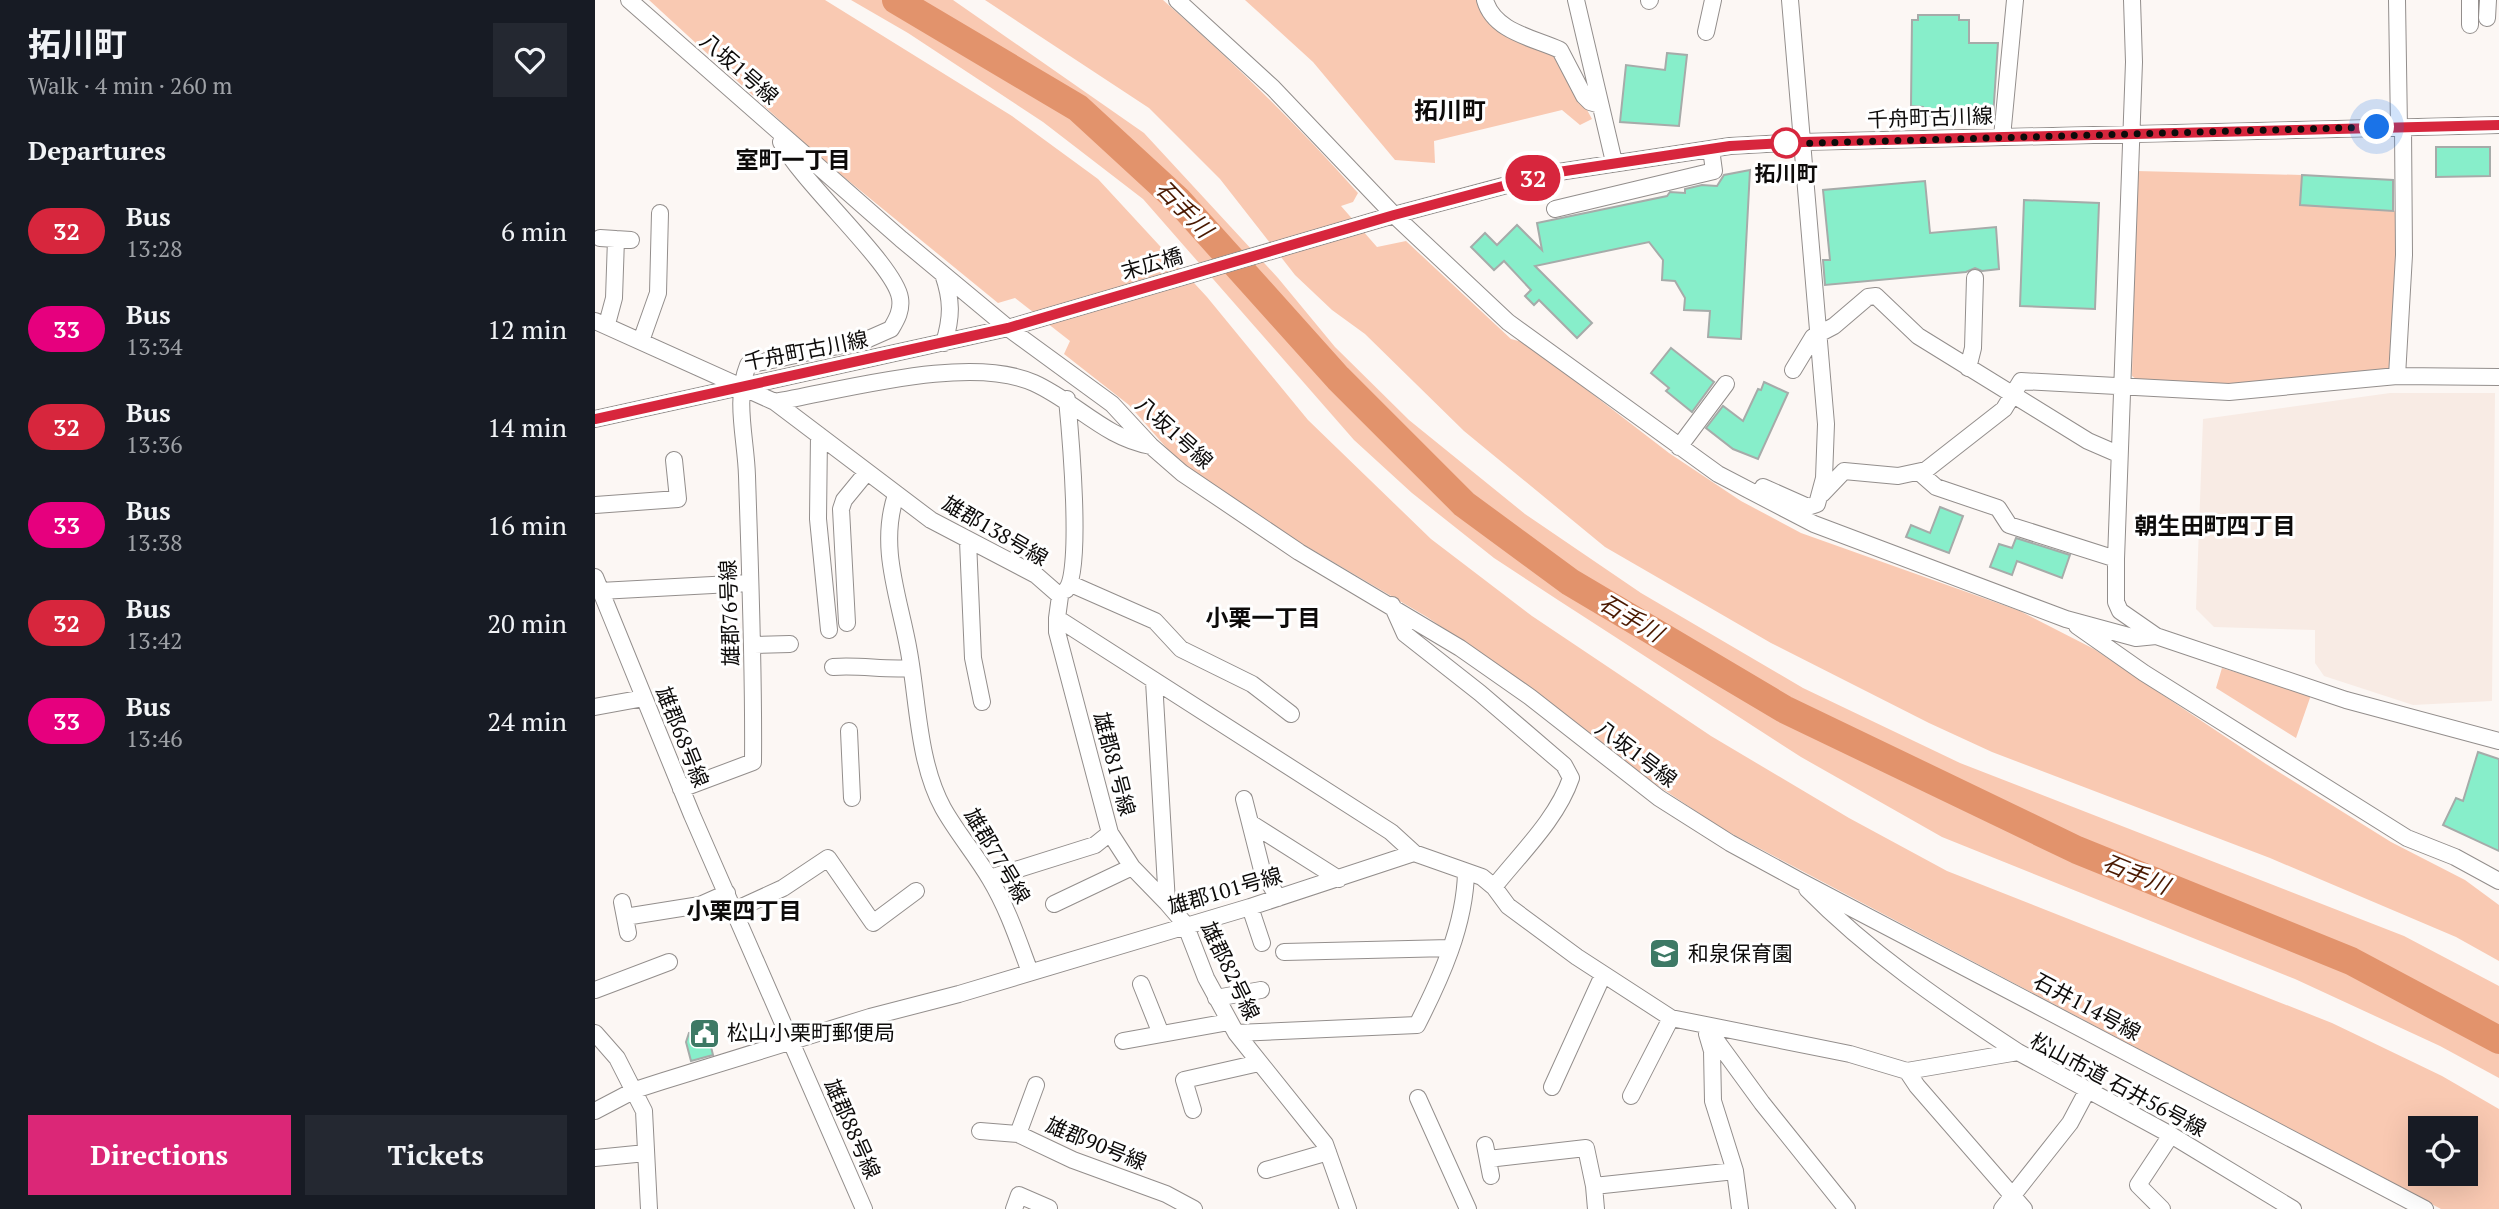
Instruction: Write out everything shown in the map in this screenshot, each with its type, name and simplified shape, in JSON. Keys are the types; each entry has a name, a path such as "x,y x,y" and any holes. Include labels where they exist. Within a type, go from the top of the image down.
{"street":[{"name":"八坂1号線","path":"629,0 943,274 1008,328 1112,404 1151,446 1182,473 1288,544 1460,648 1530,697 1648,790 1730,843"},
{"path":"1177,0 1273,88 1394,215 1509,322 1679,447 1738,485 1814,524 2066,619 2136,638 2156,636"},
{"path":"1485,0 1492,16 1500,22 1518,34 1560,50 1584,96 1590,102 1601,105"},
{"path":"1576,0 1614,162"},
{"path":"1706,32 1713,0"},
{"path":"1790,0 1826,424 1822,494"},
{"path":"2002,137 2015,0"},
{"path":"2132,0 2131,134 2118,454 2116,602 2120,611 2156,636 2346,700 2499,741"},
{"path":"2397,0 2405,255 2397,376"},
{"path":"2470,0 2470,25"},
{"path":"2487,18 2488,0"},
{"name":"千舟町古川線","path":"1370,222 1552,173 1711,149 1803,142 2499,125"},
{"path":"740,386 748,365 876,336 891,329 900,307 894,283 799,172 775,128"},
{"path":"1555,209 1714,171 1711,149"},
{"path":"641,341 658,293 660,213"},
{"name":"末広橋","path":"1026,323 1370,222"},
{"path":"601,322 614,298 616,239"},
{"path":"943,274 951,297 951,320 944,343"},
{"path":"1968,368 1973,348 1975,278"},
{"path":"1793,370 1819,331 1834,326 1868,297 1876,296 1918,336 2100,447 2118,454"},
{"name":"雄郡138号線","path":"601,322 775,402 895,495 968,541 1036,575 1059,596"},
{"name":"千舟町古川線","path":"595,419 1026,323"},
{"path":"775,402 961,370 991,371 1014,375 1067,399 1105,431 1132,443 1151,446"},
{"path":"1738,485 1751,482 1808,507 1817,505 1822,494 1844,471 1898,476 1920,473 2004,409 2021,381 2229,392 2397,376 2499,377"},
{"path":"1679,447 1726,384"},
{"name":"雄郡76号線","path":"681,789 753,762 754,645 747,465 740,386"},
{"path":"1067,399 1073,466 1071,584 1059,596 1057,618 1391,832 1414,853 1482,877 1509,906 1577,957 1671,1018 1631,1096"},
{"path":"819,435 818,519 829,630"},
{"path":"595,505 678,499 674,460"},
{"path":"848,623 841,509 844,500 867,472"},
{"path":"1920,473 1936,487 1998,508 2009,525 2116,559"},
{"name":"雄郡77号線","path":"895,495 890,522 891,574 927,761 942,806 990,878 1008,913 1030,972"},
{"path":"968,541 973,658 982,702"},
{"path":"598,584 750,583"},
{"name":"雄郡68号線","path":"598,584 681,789 736,910"},
{"path":"1071,584 1156,621 1181,649 1252,684 1291,714"},
{"path":"1392,605 1405,634 1480,693 1564,765 1571,778 1566,793 1547,820 1494,887"},
{"name":"雄郡81号線","path":"1057,618 1057,632 1110,833 1132,867 1167,903"},
{"path":"2066,619 2144,673 2396,832 2455,857 2499,881"},
{"path":"754,645 790,644"},
{"path":"833,667 871,665 880,670 911,668"},
{"path":"1154,681 1167,903"},
{"path":"595,707 644,698"},
{"path":"849,731 852,797"},
{"path":"1244,799 1262,870 1278,898"},
{"path":"1252,824 1291,840 1339,879"},
{"path":"990,878 1095,845 1110,833"},
{"name":"石井114号線","path":"1730,843 2425,1209"},
{"name":"雄郡101号線","path":"595,1111 635,1090 870,1017 1278,898 1414,853"},
{"path":"736,910 783,888 828,858 873,923 916,891"},
{"path":"1054,904 1132,867"},
{"path":"1123,1041 1161,1034 1233,1028 1417,1025 1435,990 1463,908 1466,872"},
{"path":"1798,880 1845,928 1940,1002 2018,1052"},
{"path":"625,917 699,905 727,893"},
{"name":"雄郡82号線","path":"1167,903 1185,925 1216,999 1233,1028 1325,1144 1348,1209"},
{"path":"1249,906 1262,943"},
{"name":"雄郡88号線","path":"736,910 864,1209"},
{"path":"1284,952 1450,948"},
{"path":"595,990 669,962"},
{"path":"1552,1087 1603,975"},
{"path":"1141,984 1161,1034"},
{"path":"1216,999 1261,990"},
{"name":"松山市道 石井56号線","path":"1671,1018 1850,1054 1907,1070 2018,1052 2171,1135 2293,1209"},
{"path":"1705,1025 1712,1051 1713,1101 1735,1171 1740,1209"},
{"path":"1705,1025 1762,1103 1847,1209"},
{"path":"595,1033 617,1058 644,1111 649,1209"},
{"path":"1193,1110 1184,1080 1259,1063"},
{"path":"1907,1070 1917,1086 2014,1205 2070,1123 2087,1091"},
{"path":"1018,1134 1037,1085"},
{"path":"1418,1098 1468,1209"},
{"name":"雄郡90号線","path":"980,1131 1018,1134 1073,1160 1165,1194 1194,1209"},
{"path":"2162,1209 2138,1185 2171,1135"},
{"path":"1491,1176 1487,1152 1586,1148 1596,1209"},
{"path":"1266,1171 1328,1152"},
{"path":"595,1158 646,1153"},
{"path":"1594,1186 1735,1171"},
{"path":"1014,1209 1019,1195 1049,1208"}],"shaded area":[{"path":"649,0 825,0 1012,116 1098,179 1207,297 1308,420 1431,539 1532,616 1711,736 1849,818 1947,871 2332,1023 2442,1076 2499,1109 2499,1209 2441,1209 1721,828 1636,771 1517,679 1427,617 1263,521 1185,469 1129,405 1064,354 1070,341 1015,298 998,303 823,160"},
{"path":"851,0 953,0 1144,133 1278,278 1335,347 1409,420 1525,514 1641,593 1803,688 1960,763 2404,936 2499,986 2499,1078 2440,1046 2295,979 1942,837 1801,757 1558,600 1494,558 1412,493 1354,440 1143,199 1043,122 908,33"},
{"path":"985,0 1163,0 1263,93 1358,193 1353,202 1341,206 1377,247 1406,241 1511,339 1526,343 1669,453 1741,501 1801,533 2020,611 2094,649 2266,764 2391,842 2465,880 2499,905 2499,961 2456,937 2270,858 1992,752 1929,723 1771,643 1605,547 1464,431 1365,334 1332,310 1295,275 1220,179 1149,108"},
{"path":"1245,0 1478,0 1557,55 1592,119 1580,125 1562,110 1434,141 1435,163 1395,160 1313,62"},
{"path":"2136,171 2302,175 2301,205 2399,211 2399,257 2390,367 2385,371 2245,385 2139,381 2132,376"},
{"path":"2390,393 2495,393 2492,701 2413,705 2324,676 2315,663 2315,630 2214,627 2196,609 2203,419"},
{"path":"2222,668 2311,695 2296,738 2216,688"}],"building":[{"path":"1918,15 1959,15 1959,20 1969,20 1969,43 1998,43 1993,117 1923,116 1923,107 1911,106 1912,20 1918,20"},
{"path":"1667,53 1687,55 1679,126 1620,122 1626,65 1665,70"},
{"path":"2436,147 2490,147 2490,176 2436,177"},
{"path":"1750,170 1741,339 1708,337 1710,311 1684,310 1685,298 1675,281 1662,280 1663,260 1649,242 1535,266 1592,323 1577,338 1539,300 1534,305 1525,296 1531,290 1504,261 1494,270 1471,247 1485,233 1497,245 1517,225 1542,250 1537,223 1667,196 1670,192 1685,193 1685,189 1702,185 1717,186 1724,175"},
{"path":"2302,175 2393,180 2393,211 2300,205"},
{"path":"1925,181 1930,233 1996,227 1999,269 1982,271 1975,268 1966,272 1825,285 1823,260 1830,260 1823,190"},
{"path":"2024,200 2099,203 2095,309 2020,306"},
{"path":"1671,348 1714,382 1692,412 1666,391 1669,388 1651,373"},
{"path":"1764,382 1788,393 1758,459 1733,449 1706,428 1723,406 1743,421"},
{"path":"1940,507 1963,516 1949,553 1906,537 1911,525 1930,533"},
{"path":"2016,538 2070,555 2062,578 2017,561 2012,575 1990,567 1999,544 2012,548"},
{"path":"2478,752 2499,759 2499,851 2443,825 2456,798 2463,801"},
{"name":"松山小栗町郵便局","path":"707,1030 713,1055 691,1061 686,1042 689,1033"}],"waterway":[{"name":"石手川","path":"896,0 1078,108 1179,201 1338,378 1464,504 1570,582 1784,709 2077,850 2351,961 2499,1040"}],"bus line":[{"name":"32","path":"595,419 667,401 868,361 1008,328 1496,187 1614,162 1730,146 1803,142 2499,125"}],"place":[{"name":"拓川町","path":"1786,143"},
{"name":"和泉保育園","path":"1665,954"},
{"name":"松山小栗町郵便局","path":"704,1033"}],"district":[{"name":"拓川町","path":"1450,111"},
{"name":"室町一丁目","path":"793,160"},
{"name":"朝生田町四丁目","path":"2215,526"},
{"name":"小栗一丁目","path":"1263,618"},
{"name":"小栗四丁目","path":"744,911"}],"route":[{"path":"1786,143 1779,144 2377,127"}]}
